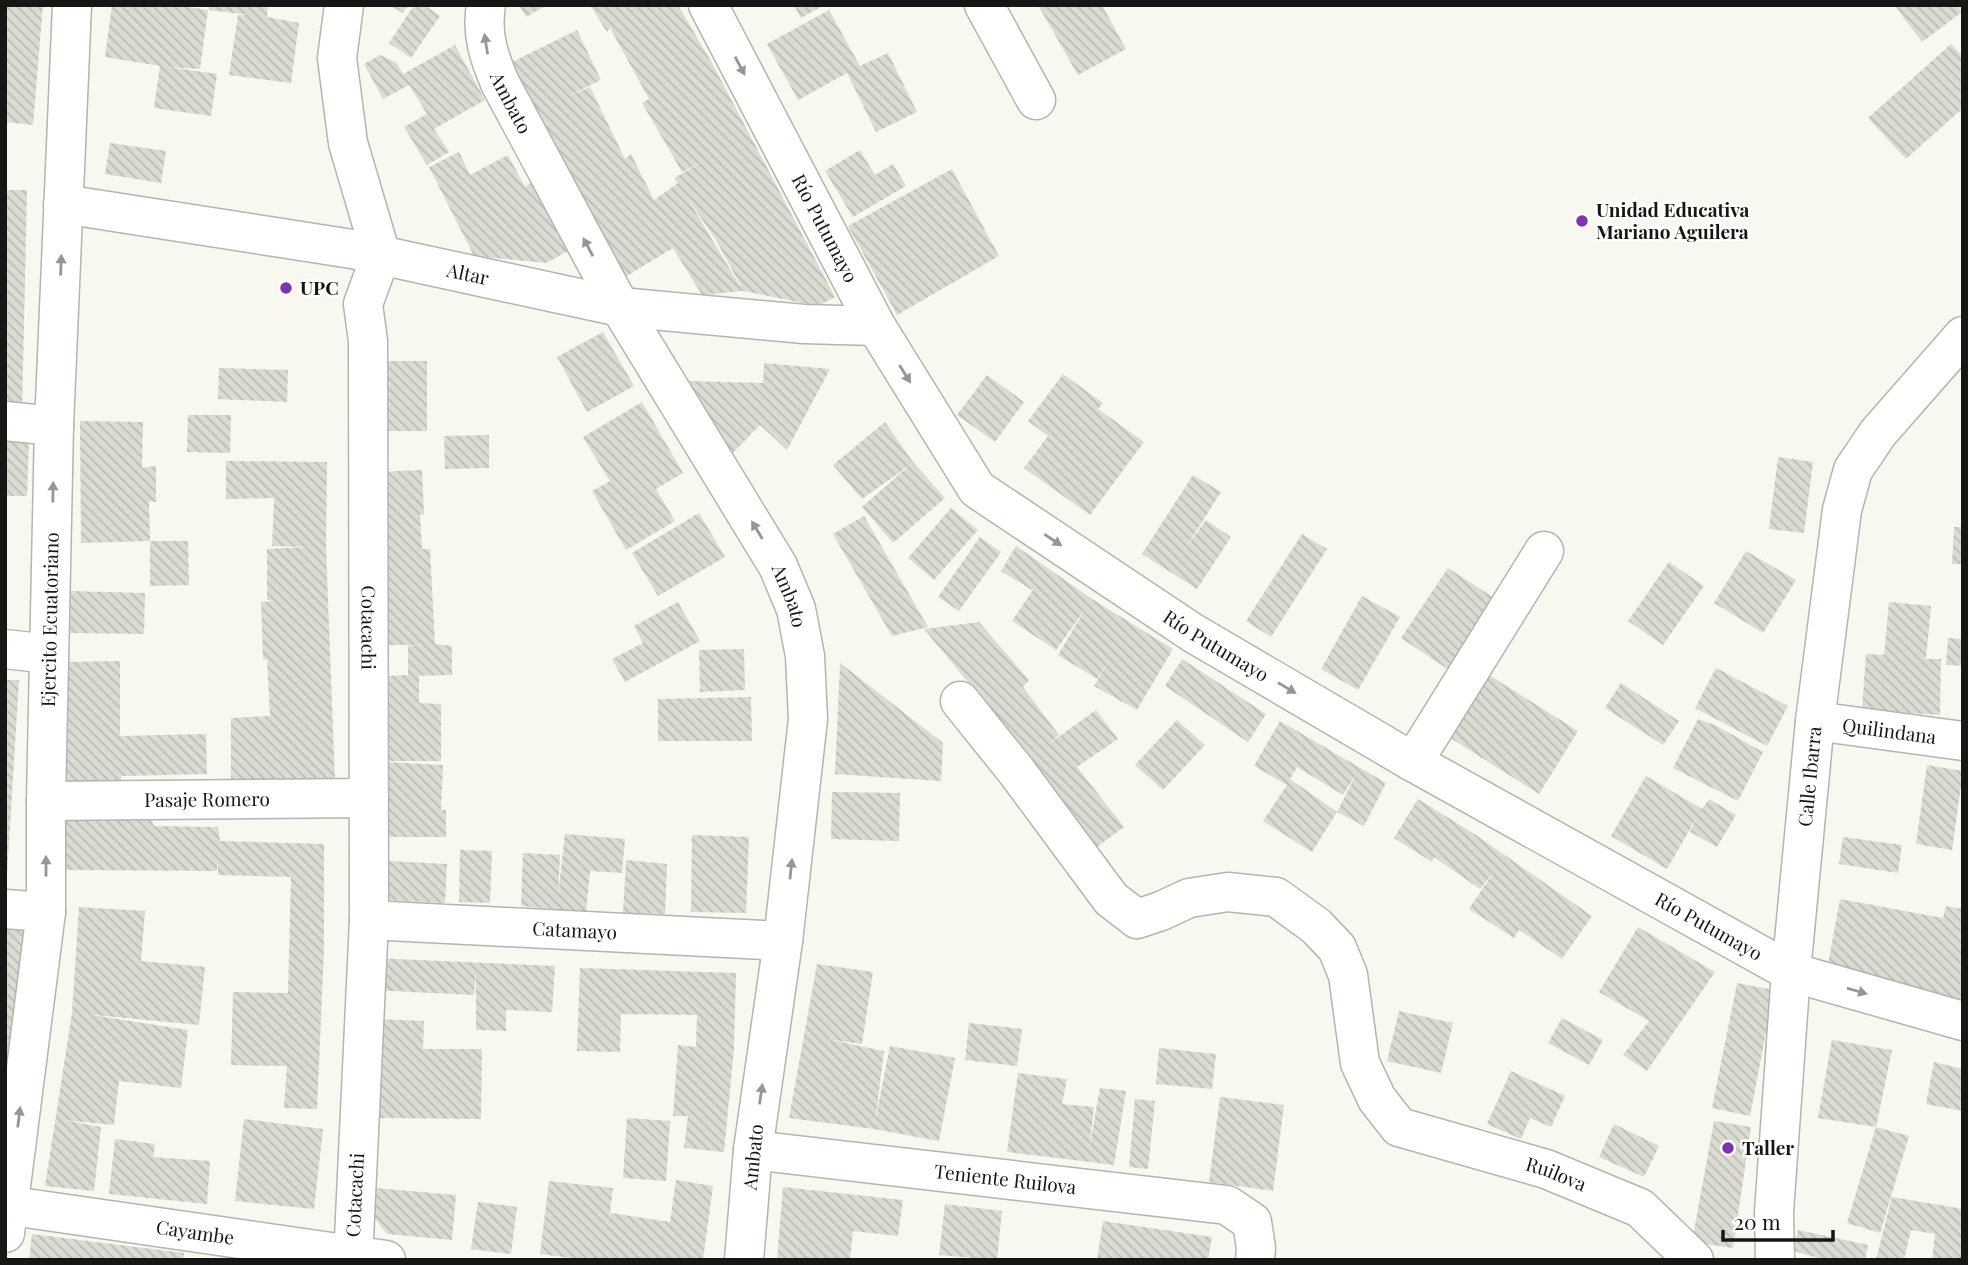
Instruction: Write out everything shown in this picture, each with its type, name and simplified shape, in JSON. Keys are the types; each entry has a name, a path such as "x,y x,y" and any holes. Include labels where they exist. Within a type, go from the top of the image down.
{"street":[{"name":"Ejercito Ecuatoriano","path":"6,1214 46,912 54,426 72,5"},
{"path":"344,5 337,58 348,143 381,255"},
{"name":"Ambato","path":"486,5 483,21 487,54 500,83 620,307 778,566 796,609 805,656 808,719 783,941 752,1150 744,1260"},
{"name":"Río Putumayo","path":"708,5 876,326 977,489 1193,633 1413,762 1791,972 1963,1021"},
{"path":"984,5 1036,100"},
{"name":"Altar","path":"63,204 381,255 620,307 804,324 876,326"},
{"name":"Cotacachi","path":"364,1258 369,798 368,341 363,304 381,255"},
{"name":"Calle Ibarra","path":"1775,1260 1774,1212 1791,972 1815,721 1842,510 1853,470 1878,433 1963,336"},
{"path":"5,421 54,426"},
{"path":"1413,762 1544,551"},
{"path":"5,649 49,654"},
{"name":"Ruilova","path":"960,701 1017,772 1111,899 1137,919 1189,898 1228,892 1276,897 1316,926 1337,948 1348,975 1360,1063 1377,1099 1399,1127 1546,1169 1640,1208 1694,1260"},
{"name":"Quilindana","path":"1815,721 1963,741"},
{"name":"Pasaje Romero","path":"46,801 369,798"},
{"path":"5,909 46,912"},
{"name":"Catamayo","path":"369,920 783,941"},
{"name":"Teniente Ruilova","path":"752,1150 1227,1205 1252,1222 1255,1260"},
{"name":"Cayambe","path":"6,1214 364,1258"}],"building":[{"path":"5,5 43,5 33,125 5,122"},
{"path":"112,5 175,5 208,10 200,69 167,67 217,74 211,116 154,108 160,66 105,57"},
{"path":"209,5 268,5 267,17 299,23 291,83 229,75 238,15 249,15 209,10"},
{"path":"389,5 408,5 403,13"},
{"path":"414,5 425,5 440,16 411,58 389,43"},
{"path":"519,5 547,5 526,17"},
{"path":"590,5 678,5 712,63 835,297 818,306 743,291 702,295 673,248 620,280 510,63 577,30 601,80 566,97 590,87 625,159 631,154 654,200 678,183 674,178 704,161 682,172 642,103 649,99 610,28 607,32","holes":["686,196 716,240 741,286"]},
{"path":"794,5 824,5 801,18"},
{"path":"1038,5 1102,5 1126,49 1078,75"},
{"path":"1894,5 1957,5 1962,12 1922,42"},
{"path":"829,10 860,66 888,53 917,112 876,132 847,73 798,100 767,44"},
{"path":"1951,44 1963,57 1963,108 1906,159 1868,118"},
{"path":"455,45 485,100 434,129 449,152 427,165 404,127 427,114 409,85 383,99 364,64 380,55 397,63 403,74"},
{"path":"110,143 166,151 161,183 105,174"},
{"path":"860,150 875,175 893,164 906,186 853,217 825,171"},
{"path":"459,152 470,175 508,155 525,187 533,181 570,250 546,263 474,256 429,167"},
{"path":"952,169 999,256 897,315 848,226"},
{"path":"5,190 27,190 22,411 5,411"},
{"path":"603,332 634,386 587,412 557,357"},
{"path":"383,361 427,361 427,431 383,431"},
{"path":"764,363 830,369 787,450 760,425 729,457 685,381 763,383"},
{"path":"219,368 288,370 287,402 218,399"},
{"path":"1063,374 1103,403 1098,409 1144,442 1090,515 1024,468 1048,436 1028,421"},
{"path":"987,375 1024,402 995,442 957,415"},
{"path":"642,402 683,473 656,489 675,521 626,550 592,491 610,481 583,437"},
{"path":"188,415 231,415 230,453 187,452"},
{"path":"80,421 143,422 142,468 156,466 156,502 149,501 150,541 81,543"},
{"path":"885,422 913,462 945,498 893,543 862,507 910,465 862,499 833,465"},
{"path":"489,435 489,468 445,469 444,436"},
{"path":"5,439 29,439 27,496 5,496"},
{"path":"1778,457 1813,462 1804,533 1769,529"},
{"path":"226,461 327,462 326,548 335,782 231,782 231,718 270,716 267,659 263,659 261,602 275,601 267,600 267,549 309,547 272,546 274,498 226,499"},
{"path":"422,470 422,549 430,549 435,644 452,646 452,675 410,676 419,676 419,703 441,704 441,761 387,761 387,676 408,675 408,646 424,645 386,645 379,472"},
{"path":"1193,475 1221,492 1185,549 1206,520 1231,537 1197,589 1142,554"},
{"path":"951,508 978,530 934,580 908,558"},
{"path":"699,513 725,557 658,596 632,553"},
{"path":"864,516 928,627 892,636 833,534"},
{"path":"1954,527 1963,527 1963,564 1952,564"},
{"path":"1302,534 1327,549 1271,637 1246,621"},
{"path":"980,537 1001,552 959,611 938,597"},
{"path":"150,541 188,541 189,585 150,586"},
{"path":"1016,546 1092,599 1173,649 1137,710 1094,686 1109,661 1097,679 1058,655 1086,608 1056,650 1012,621 1037,584 1032,590 1001,571"},
{"path":"1746,551 1796,580 1763,633 1714,603"},
{"path":"1669,562 1704,586 1663,645 1628,621"},
{"path":"1448,568 1502,603 1455,674 1401,638"},
{"path":"71,591 145,593 144,634 70,633"},
{"path":"1362,596 1400,617 1358,690 1321,669"},
{"path":"678,602 700,641 625,682 612,659 643,643 634,626"},
{"path":"1889,602 1931,606 1926,659 1941,659 1940,715 1862,710 1866,654 1884,655"},
{"path":"979,622 1029,680 1023,687 1059,735 1046,746 1096,710 1118,739 1077,767 1124,827 1097,847 992,711 924,629"},
{"path":"1948,638 1963,639 1963,666 1946,665"},
{"path":"744,649 745,690 700,692 699,650"},
{"path":"1182,659 1266,714 1248,742 1165,686"},
{"path":"120,661 120,736 206,734 207,774 121,776 121,787 62,787 62,662"},
{"path":"840,663 943,743 941,781 835,774"},
{"path":"1716,668 1788,706 1767,746 1695,708"},
{"path":"1481,670 1578,731 1539,794 1441,732"},
{"path":"5,680 19,680 7,875 5,875"},
{"path":"1621,683 1679,721 1663,745 1605,708"},
{"path":"751,697 752,741 658,741 658,699"},
{"path":"1698,719 1715,725 1763,752 1738,801 1673,768"},
{"path":"1177,720 1205,745 1163,790 1135,765"},
{"path":"1280,721 1386,783 1364,826 1337,812 1312,852 1263,821 1287,785 1254,766","holes":["1297,767 1343,795 1357,773 1337,812 1290,779"]},
{"path":"387,762 443,765 441,811 446,809 446,837 385,837"},
{"path":"1927,765 1963,771 1952,850 1916,844"},
{"path":"1646,776 1702,809 1709,799 1736,815 1717,847 1690,832 1697,817 1667,869 1611,836"},
{"path":"832,792 900,793 899,841 831,839"},
{"path":"1418,799 1476,835 1592,916 1562,959 1519,930 1514,938 1469,909 1495,870 1480,889 1434,857 1432,862 1394,838"},
{"path":"151,818 154,826 218,827 220,841 324,844 324,950 317,1109 284,1108 287,1066 231,1065 233,992 288,993 291,877 218,875 218,856 217,871 65,870 65,819"},
{"path":"565,834 625,839 622,873 590,871 586,912 521,906 523,853 560,855 558,896"},
{"path":"692,835 749,837 746,913 691,912"},
{"path":"1843,837 1902,845 1898,873 1839,864"},
{"path":"460,850 492,851 490,903 459,902"},
{"path":"626,860 667,864 665,914 623,913"},
{"path":"387,861 447,864 445,903 385,900"},
{"path":"1840,899 1943,918 1946,906 1963,909 1963,1001 1826,976"},
{"path":"79,907 145,911 141,961 205,967 199,1025 85,1014 188,1030 181,1088 119,1081 114,1125 63,1120 101,1127 94,1191 45,1186 72,1013"},
{"path":"5,926 24,928 5,1108"},
{"path":"1638,927 1715,972 1647,1071 1623,1055 1649,1021 1599,992"},
{"path":"373,958 555,966 552,1012 506,1010 506,1031 476,1030 476,971 474,995 372,990"},
{"path":"817,964 873,972 862,1044 826,1039 884,1051 875,1122 890,1046 955,1058 939,1141 789,1118"},
{"path":"580,968 736,973 734,1048 724,1152 684,1148 688,1116 673,1116 678,1045 696,1047 697,1015 621,1014 620,1052 577,1051"},
{"path":"1737,983 1774,990 1750,1116 1712,1108"},
{"path":"1399,1011 1453,1023 1441,1073 1387,1061"},
{"path":"1562,1018 1603,1040 1589,1065 1548,1043"},
{"path":"374,1019 424,1021 423,1049 482,1049 481,1119 372,1118"},
{"path":"969,1023 1022,1029 1017,1066 965,1060"},
{"path":"1832,1040 1892,1050 1876,1127 1818,1118"},
{"path":"1159,1048 1216,1054 1212,1089 1156,1084"},
{"path":"1934,1062 1963,1069 1963,1111 1926,1104"},
{"path":"1511,1071 1565,1096 1551,1127 1530,1118 1521,1139 1487,1124"},
{"path":"1018,1073 1067,1079 1062,1104 1094,1107 1089,1150 1100,1088 1126,1091 1114,1165 1007,1152"},
{"path":"1220,1097 1284,1105 1273,1191 1209,1182"},
{"path":"1135,1099 1155,1101 1148,1169 1129,1167"},
{"path":"627,1118 670,1121 666,1181 623,1178"},
{"path":"244,1119 323,1129 314,1209 235,1201"},
{"path":"1714,1121 1751,1127 1733,1248 1692,1242"},
{"path":"1614,1124 1659,1146 1644,1177 1599,1157"},
{"path":"1876,1127 1909,1136 1880,1233 1847,1223"},
{"path":"115,1139 155,1144 153,1157 210,1161 207,1204 109,1194"},
{"path":"676,1180 713,1186 703,1260 587,1260 540,1254 549,1181 613,1188 609,1221 611,1213 670,1222"},
{"path":"783,1187 903,1200 898,1236 853,1231 850,1260 777,1260"},
{"path":"375,1188 456,1195 452,1240 387,1234 373,1216"},
{"path":"1892,1197 1963,1209 1963,1260 1932,1260 1935,1234 1911,1230 1904,1260 1876,1260"},
{"path":"478,1202 517,1207 511,1254 471,1249"},
{"path":"945,1204 1002,1211 997,1260 939,1255"},
{"path":"1103,1221 1212,1237 1208,1260 1097,1260"},
{"path":"1798,1230 1868,1245 1865,1260 1826,1260 1793,1251"},
{"path":"32,1234 184,1253 183,1260 29,1260"}],"place":[{"name":"Unidad Educativa Mariano Aguilera","path":"1582,221"},
{"name":"UPC","path":"286,288"},
{"name":"Taller","path":"1728,1148"}]}
